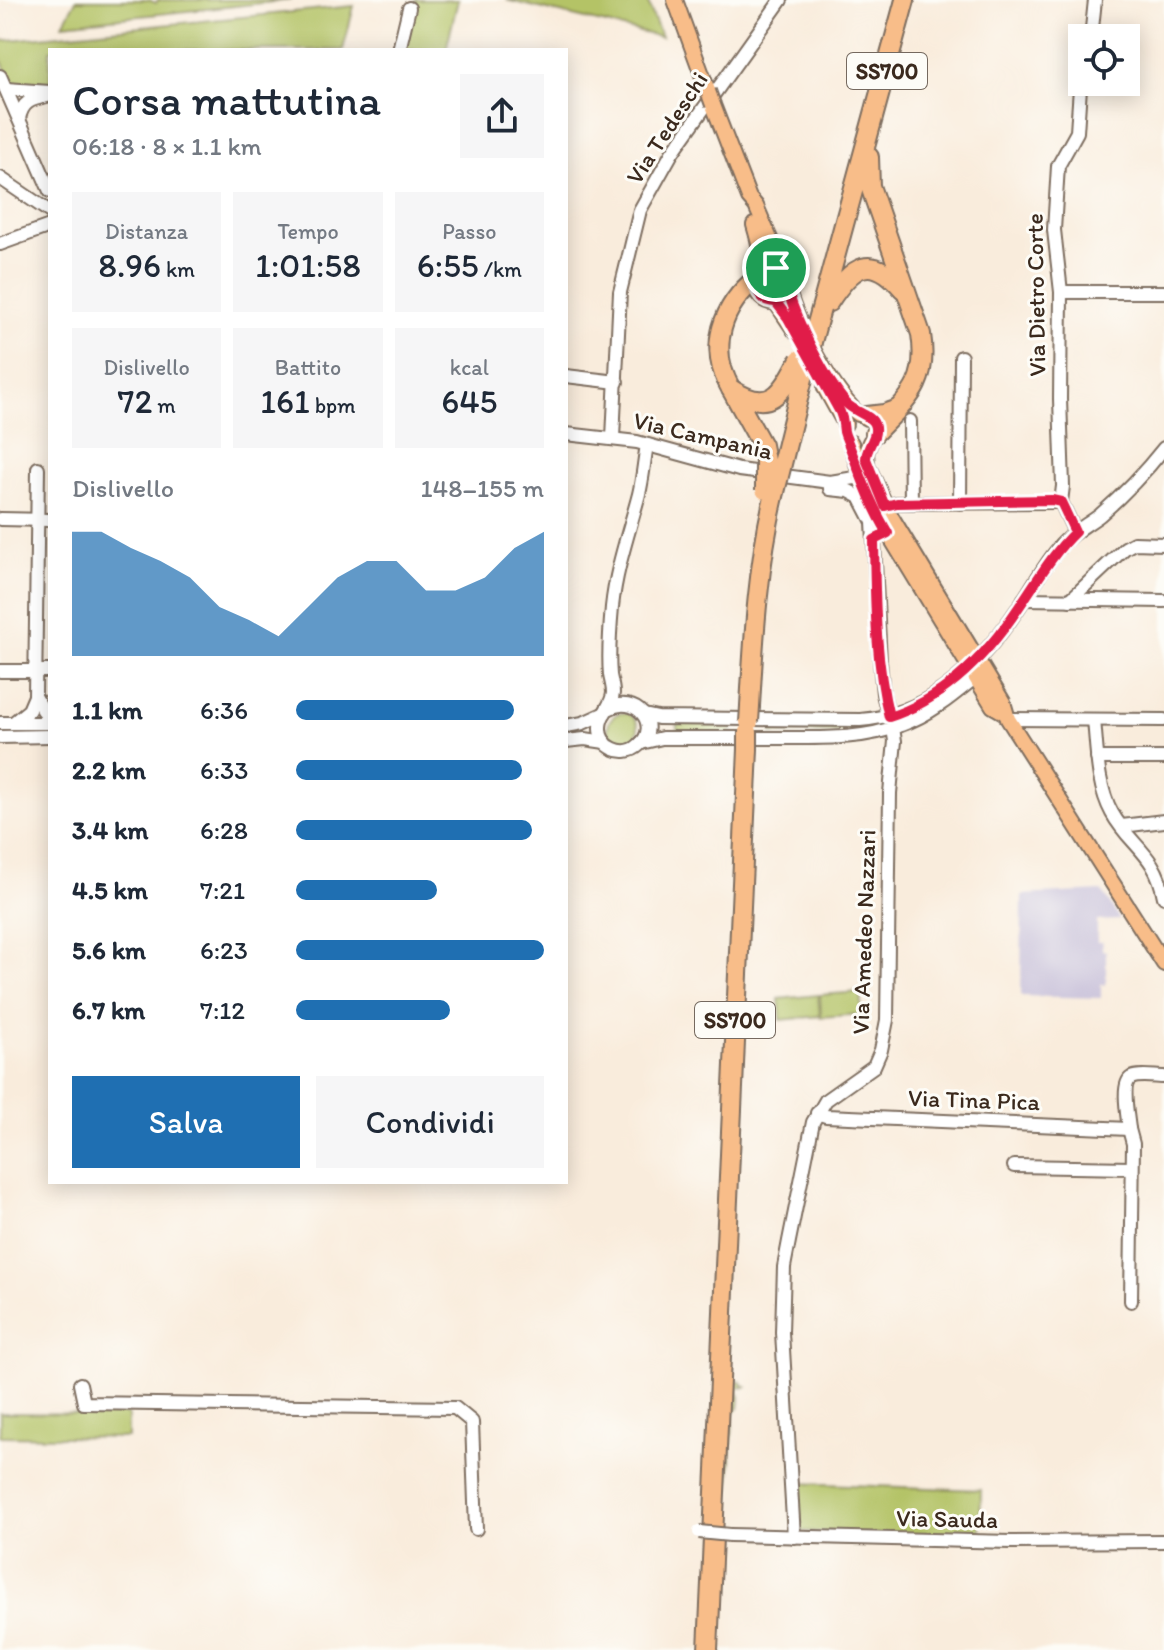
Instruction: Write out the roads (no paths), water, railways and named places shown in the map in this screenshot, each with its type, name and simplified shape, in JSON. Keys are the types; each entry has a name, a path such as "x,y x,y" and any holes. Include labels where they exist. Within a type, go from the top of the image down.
{"highway":[{"name":"SS700","path":"708,1650 748,727 758,583 770,491 905,0"},
{"path":"863,426 884,414 907,409 922,376 924,350 870,186 868,142"},
{"name":"SS700","path":"819,317 841,283 859,269 871,267 889,273 908,294"},
{"path":"763,287 731,304 718,343 721,367 762,445 770,491"},
{"name":"SS700","path":"731,389 756,401 780,394 812,342"}],"main road":[{"path":"675,0 749,198 756,206 789,281 788,292 796,315 836,389 863,426 861,446 851,443 861,477 888,533 976,669 1003,702 1007,716 1164,964"},
{"path":"749,198 748,208 759,242 763,287 863,426 867,465 885,506 976,669"},
{"path":"763,287 772,268 784,272"},
{"path":"763,287 783,298 788,292"}],"street":[{"name":"Via Tedeschi","path":"613,438 620,292 640,210 672,153 781,0"},
{"path":"1092,24 1095,0"},
{"path":"399,48 409,8"},
{"path":"0,76 48,186"},
{"path":"6,89 48,94"},
{"path":"19,119 21,108 29,101 48,95"},
{"name":"Via Dietro Corte","path":"1075,532 1061,502 1061,292 1054,230 1058,166 1077,132 1079,96"},
{"path":"0,178 48,211"},
{"path":"0,244 48,227"},
{"path":"1061,292 1164,292"},
{"path":"960,503 961,357"},
{"path":"568,376 617,382"},
{"path":"907,409 911,503"},
{"name":"Via Campania","path":"568,434 647,445 739,470 830,482 861,477"},
{"path":"647,445 612,605 609,642 613,688 600,725 605,742 611,748 625,751 662,738 840,737 891,722 976,669 1051,558 1075,532 1149,468 1164,448"},
{"path":"7,723 29,710 35,696 44,520 38,468"},
{"name":"Via Campania","path":"830,482 830,489 849,491 860,497 872,516 874,540"},
{"path":"885,506 911,503 1061,502"},
{"path":"0,519 44,520"},
{"path":"874,540 888,533"},
{"name":"Via Amedeo Nazzari","path":"794,1537 782,1332 784,1267 806,1149 817,1113 833,1094 874,1066 887,1020 890,793 895,741 883,694 874,540"},
{"path":"1070,600 1125,548 1134,543 1164,544"},
{"path":"1024,599 1164,601"},
{"path":"0,671 48,671"},
{"path":"613,688 627,704 644,715 658,718 891,722"},
{"path":"35,696 48,717"},
{"path":"568,726 583,723 617,705 627,704"},
{"path":"641,743 647,730 644,715"},
{"path":"1007,716 1164,720"},
{"path":"7,723 48,720"},
{"path":"1094,720 1097,758 1108,806 1156,870 1164,897"},
{"path":"0,737 48,736"},
{"path":"568,741 605,742"},
{"path":"1097,758 1164,758"},
{"path":"1122,826 1164,821"},
{"path":"1131,1301 1133,1144 1125,1092 1127,1081 1132,1077 1164,1077"},
{"name":"Via Tina Pica","path":"817,1113 826,1116 1129,1129"},
{"path":"1014,1166 1132,1168"},
{"path":"80,1384 84,1403 455,1408 472,1422 476,1529"},
{"name":"Via Sauda","path":"699,1532 1011,1542 1164,1541"}]}
